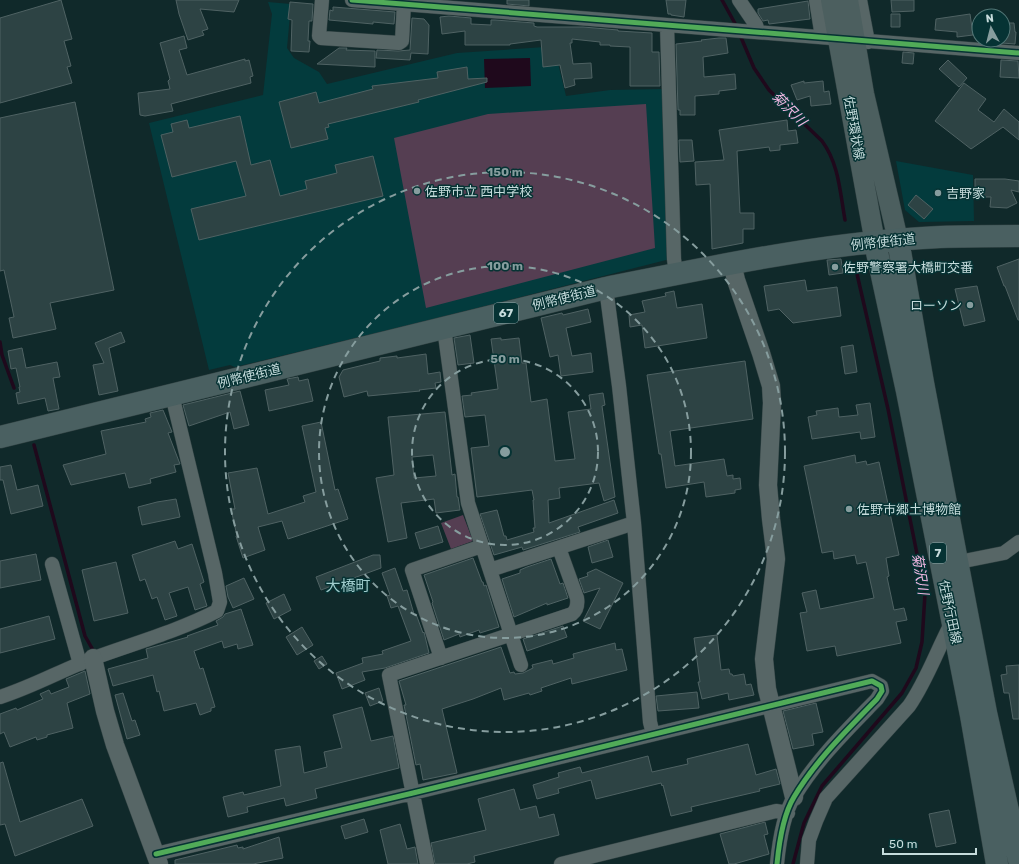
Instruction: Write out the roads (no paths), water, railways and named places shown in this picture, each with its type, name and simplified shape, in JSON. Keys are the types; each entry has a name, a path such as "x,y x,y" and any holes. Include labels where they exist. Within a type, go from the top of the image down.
{"main road":[{"name":"佐野環状線","path":"844,5 846,40 875,242"},
{"name":"佐野環状線","path":"846,40 864,94 898,240"},
{"name":"例幣使街道","path":"0,437 606,288 676,274 780,254 875,242 940,237 1019,236"},
{"name":"佐野行田線","path":"898,240 924,390 949,564 952,622 971,715 997,864"},
{"name":"佐野行田線","path":"875,242 907,391 986,713 1019,860"}],"street":[{"path":"322,0 319,36 321,38 399,43 402,40 404,3"},
{"path":"352,0 1019,53"},
{"path":"739,0 756,25 755,31"},
{"path":"816,0 846,40"},
{"path":"844,5 846,40"},
{"path":"667,25 674,259 676,274"},
{"path":"732,263 736,280 767,371 772,395 768,485 776,569 764,659 767,689 791,805"},
{"path":"606,288 619,386 634,523 649,715 653,734"},
{"path":"444,328 468,503 521,665"},
{"path":"0,697 86,661 179,628 217,611 220,602 215,573 172,395"},
{"path":"490,570 634,523"},
{"path":"949,564 1004,553 1019,542"},
{"path":"441,658 412,570 482,546"},
{"path":"427,864 389,675 572,614 576,611 578,605 577,598 560,548"},
{"path":"52,564 105,710 115,745 158,859 413,793 872,681 881,686 882,692 834,744 812,772 791,805 779,841 777,864"},
{"path":"807,864 810,840 826,798 909,706 919,691 941,642 952,622"},
{"path":"561,864 776,811 791,805"}],"waterway":[{"name":"菊沢川","path":"722,0 737,27"},
{"name":"菊沢川","path":"740,35 754,68 769,90 822,141 828,150 838,179 845,220"},
{"name":"菊沢川","path":"793,864 804,823 822,786 902,693 916,668 922,642 925,594 888,409 857,274"},
{"path":"0,342 2,355 14,388"},
{"path":"34,445 85,636 93,650"}],"place":[{"name":"佐野市立 西中学校","path":"417,191"},
{"name":"吉野家","path":"938,193"},
{"name":"佐野警察署大橋町交番","path":"835,267"},
{"name":"ローソン","path":"970,305"},
{"name":"佐野市郷土博物館","path":"849,509"}],"district":[{"name":"大橋町","path":"348,586"}]}
